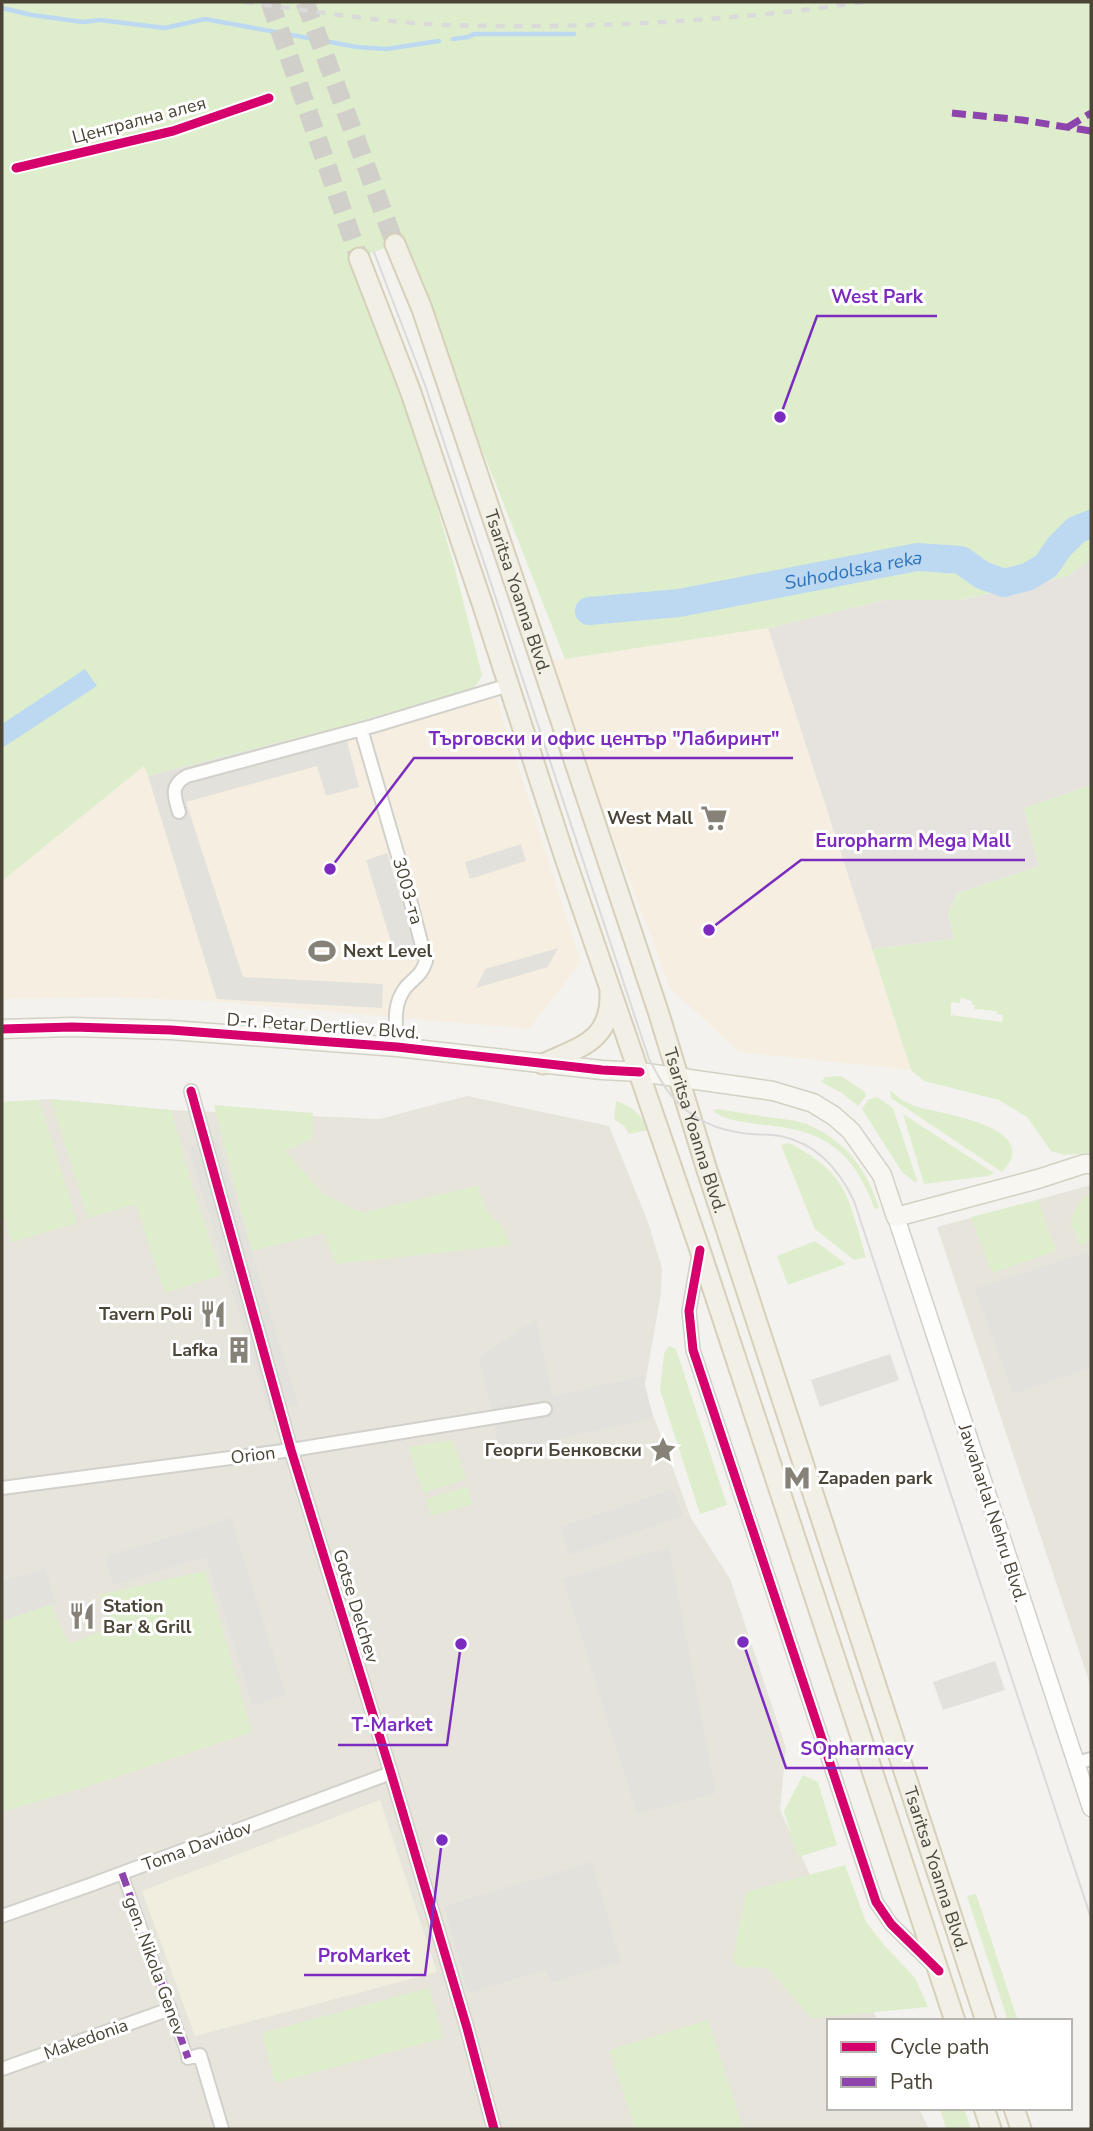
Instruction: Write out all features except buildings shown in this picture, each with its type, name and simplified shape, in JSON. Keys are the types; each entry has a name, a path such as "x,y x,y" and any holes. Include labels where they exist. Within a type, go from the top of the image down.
{"main road":[{"name":"Tsaritsa Yoanna Blvd.","path":"395,244 422,309 455,404 680,1078 710,1181 985,2019"},
{"name":"Tsaritsa Yoanna Blvd.","path":"359,258 410,390 955,2019"},
{"path":"543,1064 584,1045 599,1034 609,1014 610,986"},
{"name":"D-r. Petar Dertliev Blvd.","path":"2,1030 72,1027 171,1030 397,1047 640,1072 773,1091 813,1103 851,1131 882,1175 896,1217"},
{"path":"896,1217 1091,1164"},
{"path":"985,2110 991,2129"},
{"path":"1015,2110 1021,2129"}],"street":[{"path":"179,812 174,789 176,784 187,776 509,685"},
{"name":"3003-та","path":"361,729 426,961 423,972 407,986 396,1004 397,1047"},
{"name":"Gotse Delchev","path":"191,1091 291,1450 391,1773 467,2028 494,2129"},
{"name":"Jawaharlal Nehru Blvd.","path":"896,1217 1084,1761 1091,1808"},
{"path":"700,1250 689,1311 693,1350 863,1864 876,1902 891,1924 939,1971"},
{"name":"Orion","path":"2,1488 291,1450 545,1409"},
{"name":"Toma Davidov","path":"2,1916 391,1773"},
{"name":"gen. Nikola Genev","path":"122,1873 170,2009 194,2057 222,2129"},
{"name":"Makedonia","path":"2,2068 170,2009"}],"shaded area":[{"path":"1091,559 1091,785 1024,808 1039,866 958,893 948,913 954,939 872,949 768,628 885,600 961,600 1068,576"},
{"name":"West Mall","path":"768,628 911,1070 739,1052 670,988 547,660"},
{"path":"473,688 496,697 581,962 529,1029 208,1001 105,997 2,999 2,881 144,765 149,776 343,726"},
{"path":"343,726 359,787 326,796 317,766 186,802 243,977 383,984 382,1008 217,999 148,776"},
{"path":"521,844 526,861 470,879 465,862"},
{"path":"387,853 416,949 395,955 366,860"},
{"path":"558,948 548,967 476,988 485,969"},
{"path":"467,1096 609,1126 648,1222 662,1268 661,1293 644,1390 691,1518 730,1579 786,1748 780,1810 877,2019 827,2019 827,2110 920,2110 929,2129 2,2129 2,1102 51,1099 171,1110 379,1119"},
{"path":"217,1138 298,1404 269,1412 188,1147"},
{"path":"1091,1185 1091,1687 937,1227"},
{"path":"1087,1252 1091,1264 1091,1368 1013,1394 975,1289"},
{"path":"536,1320 553,1396 643,1376 653,1418 500,1452 479,1357"},
{"path":"890,1354 899,1380 820,1407 811,1380"},
{"path":"673,1489 683,1516 569,1555 560,1527"},
{"path":"231,1518 286,1695 253,1706 206,1557 113,1585 105,1557"},
{"path":"669,1547 716,1793 637,1814 563,1579"},
{"path":"45,1568 56,1603 2,1621 2,1582"},
{"path":"995,1661 1005,1690 943,1710 933,1682"},
{"path":"380,1800 437,1972 195,2036 142,1891"},
{"path":"592,1862 621,1962 550,1983 546,1970 468,1993 444,1906"}],"green space":[{"path":"2,2 1091,2 1091,559 1068,576 960,600 885,600 768,628 565,659 400,242 359,258 455,569 482,675 478,683 473,688 343,726 148,776 144,766 2,881"},
{"path":"1091,785 1091,1153 1065,1155 1051,1151 1027,1117 999,1100 924,1081 911,1070 872,949 954,939 948,913 958,893 1039,866 1024,808","holes":["961,998 972,1001 974,1009 997,1011 997,1014 1003,1015 1002,1022 951,1015 951,1002 960,1003"]},
{"path":"841,1076 865,1092 866,1096 858,1106 842,1093 821,1082 825,1077"},
{"path":"890,1090 914,1106 985,1125 1001,1134 1010,1144 1012,1157 1002,1172 891,1098"},
{"path":"877,1097 893,1108 916,1183 902,1172 862,1109 868,1100"},
{"path":"51,1099 171,1110 221,1275 165,1293 136,1204 88,1218"},
{"path":"39,1100 77,1223 12,1242 2,1209 2,1102"},
{"path":"616,1101 636,1112 648,1130 629,1134 625,1127 614,1119"},
{"path":"214,1105 313,1113 313,1138 285,1151 322,1193 361,1213 477,1186 487,1212 502,1226 511,1245 336,1264 324,1233 252,1251"},
{"path":"718,1109 807,1124 825,1134 855,1160 869,1182 879,1208 875,1209 857,1173 836,1148 807,1133 733,1120 714,1112"},
{"path":"903,1114 994,1173 924,1184"},
{"path":"789,1143 819,1162 838,1181 850,1204 866,1257 854,1260 815,1229 781,1145"},
{"path":"1091,1193 1091,1241 1080,1245 1070,1221 1082,1198"},
{"path":"1038,1200 1056,1251 992,1273 971,1217"},
{"path":"815,1241 846,1264 788,1285 777,1256"},
{"path":"669,1346 676,1349 727,1505 700,1514 660,1390 664,1354"},
{"path":"452,1440 466,1479 423,1493 409,1447"},
{"path":"467,1487 472,1504 431,1516 426,1499"},
{"path":"205,1571 252,1732 2,1812 2,1621 50,1604 68,1644 113,1627 99,1595"},
{"path":"803,1775 818,1782 837,1845 798,1857 784,1811"},
{"path":"845,1865 866,1922 915,1978 928,2007 812,2018 768,1968 739,1967 733,1959 746,1892"},
{"path":"976,1894 1017,2019 1007,2019 967,1896"},
{"path":"429,1988 443,2038 275,2083 262,2033"},
{"path":"708,2020 743,2129 635,2129 610,2050"},
{"path":"941,2110 965,2110 971,2129 946,2129"}],"water":[{"path":"85,669 97,686 2,748 2,724"}],"waterway":[{"path":"2,8 83,22 100,20 165,28 205,19 357,47 386,49 439,41"},
{"path":"453,39 474,34 574,34"},
{"name":"Suhodolska reka","path":"589,611 679,603 917,557 961,560 982,575 1004,583 1027,577 1046,566 1059,547 1076,530 1091,524"}],"tunnel":[{"path":"270,2 359,258"},
{"path":"305,2 395,244"}],"tram line":[{"path":"374,252 425,385 649,1059 670,1094 693,1115 725,1129 793,1139 825,1159 848,1189 1091,1918"}],"railway":[{"path":"245,2 396,21 498,26 603,25 707,19 864,2"}],"marked path":[{"path":"952,113 1091,131"},
{"path":"1068,127 1091,113"},
{"path":"122,1873 188,2058"}],"cycle path":[{"name":"Централна алея","path":"16,168 173,131 269,98"},
{"path":"2,1029 72,1027 171,1030 397,1047 640,1072"},
{"path":"191,1091 291,1450 391,1773 467,2028 494,2129"},
{"path":"700,1250 689,1311 693,1350 876,1902 891,1924 939,1971"}],"place":[{"name":"West Park","path":"780,417"},
{"name":"West Mall","path":"714,818"},
{"name":"Търговски и офис център \"Лабиринт\"","path":"330,869"},
{"name":"Europharm Mega Mall","path":"709,930"},
{"name":"Next Level","path":"322,951"},
{"name":"Tavern Poli","path":"213,1314"},
{"name":"Lafka","path":"239,1350"},
{"name":"Георги Бенковски","path":"663,1450"},
{"name":"Zapaden park","path":"797,1478"},
{"name":"Station Bar & Grill","path":"82,1616"},
{"name":"SOpharmacy","path":"743,1642"},
{"name":"T-Market","path":"461,1644"},
{"name":"ProMarket","path":"442,1840"}]}
